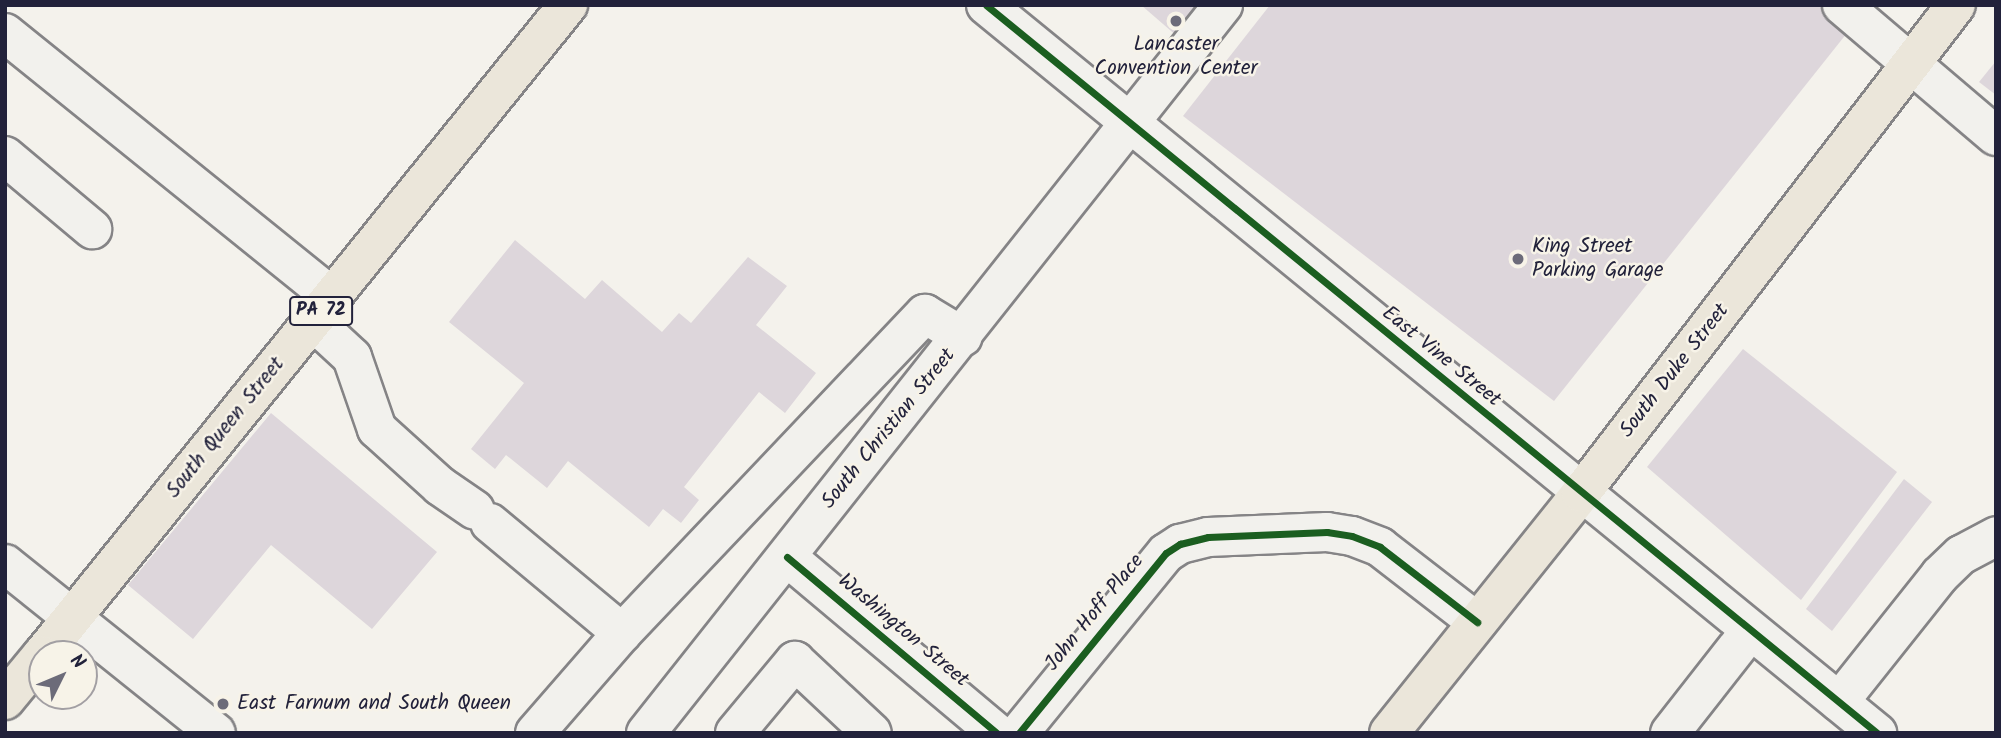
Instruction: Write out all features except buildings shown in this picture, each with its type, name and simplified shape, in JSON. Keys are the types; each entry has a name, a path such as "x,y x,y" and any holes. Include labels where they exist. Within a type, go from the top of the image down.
{"main road":[{"name":"South Queen Street","path":"54,640 568,5"},
{"name":"South Duke Street","path":"1389,733 1581,493 1956,5"},
{"name":"South Queen Street","path":"5,700 28,671"}],"street":[{"name":"East Vine Street","path":"986,5 1877,733"},
{"name":"South Christian Street","path":"646,733 963,337 1223,5"},
{"path":"1842,5 1996,136"},
{"path":"5,33 322,309 352,357 377,429 440,486 482,516 622,633"},
{"path":"5,156 92,229"},
{"path":"535,733 622,633 925,314 963,337"},
{"name":"John Hoff Place","path":"1019,733 1166,554 1180,544 1208,537 1327,533 1352,536 1380,547 1477,622"},
{"path":"1839,702 1940,575 1961,555 1996,536"},
{"name":"Washington Street","path":"787,556 997,733"},
{"path":"5,564 216,733"},
{"path":"1670,733 1750,631"},
{"path":"735,733 794,661 872,733"}],"cycle path":[{"path":"986,5 1877,733"},
{"path":"1019,733 1166,553 1180,544 1208,537 1327,532 1352,536 1380,547 1477,622"},
{"path":"787,557 997,733"}],"place":[{"name":"Lancaster Convention Center","path":"1176,21"},
{"name":"King Street Parking Garage","path":"1518,259"},
{"name":"East Farnum and South Queen","path":"223,704"}]}
